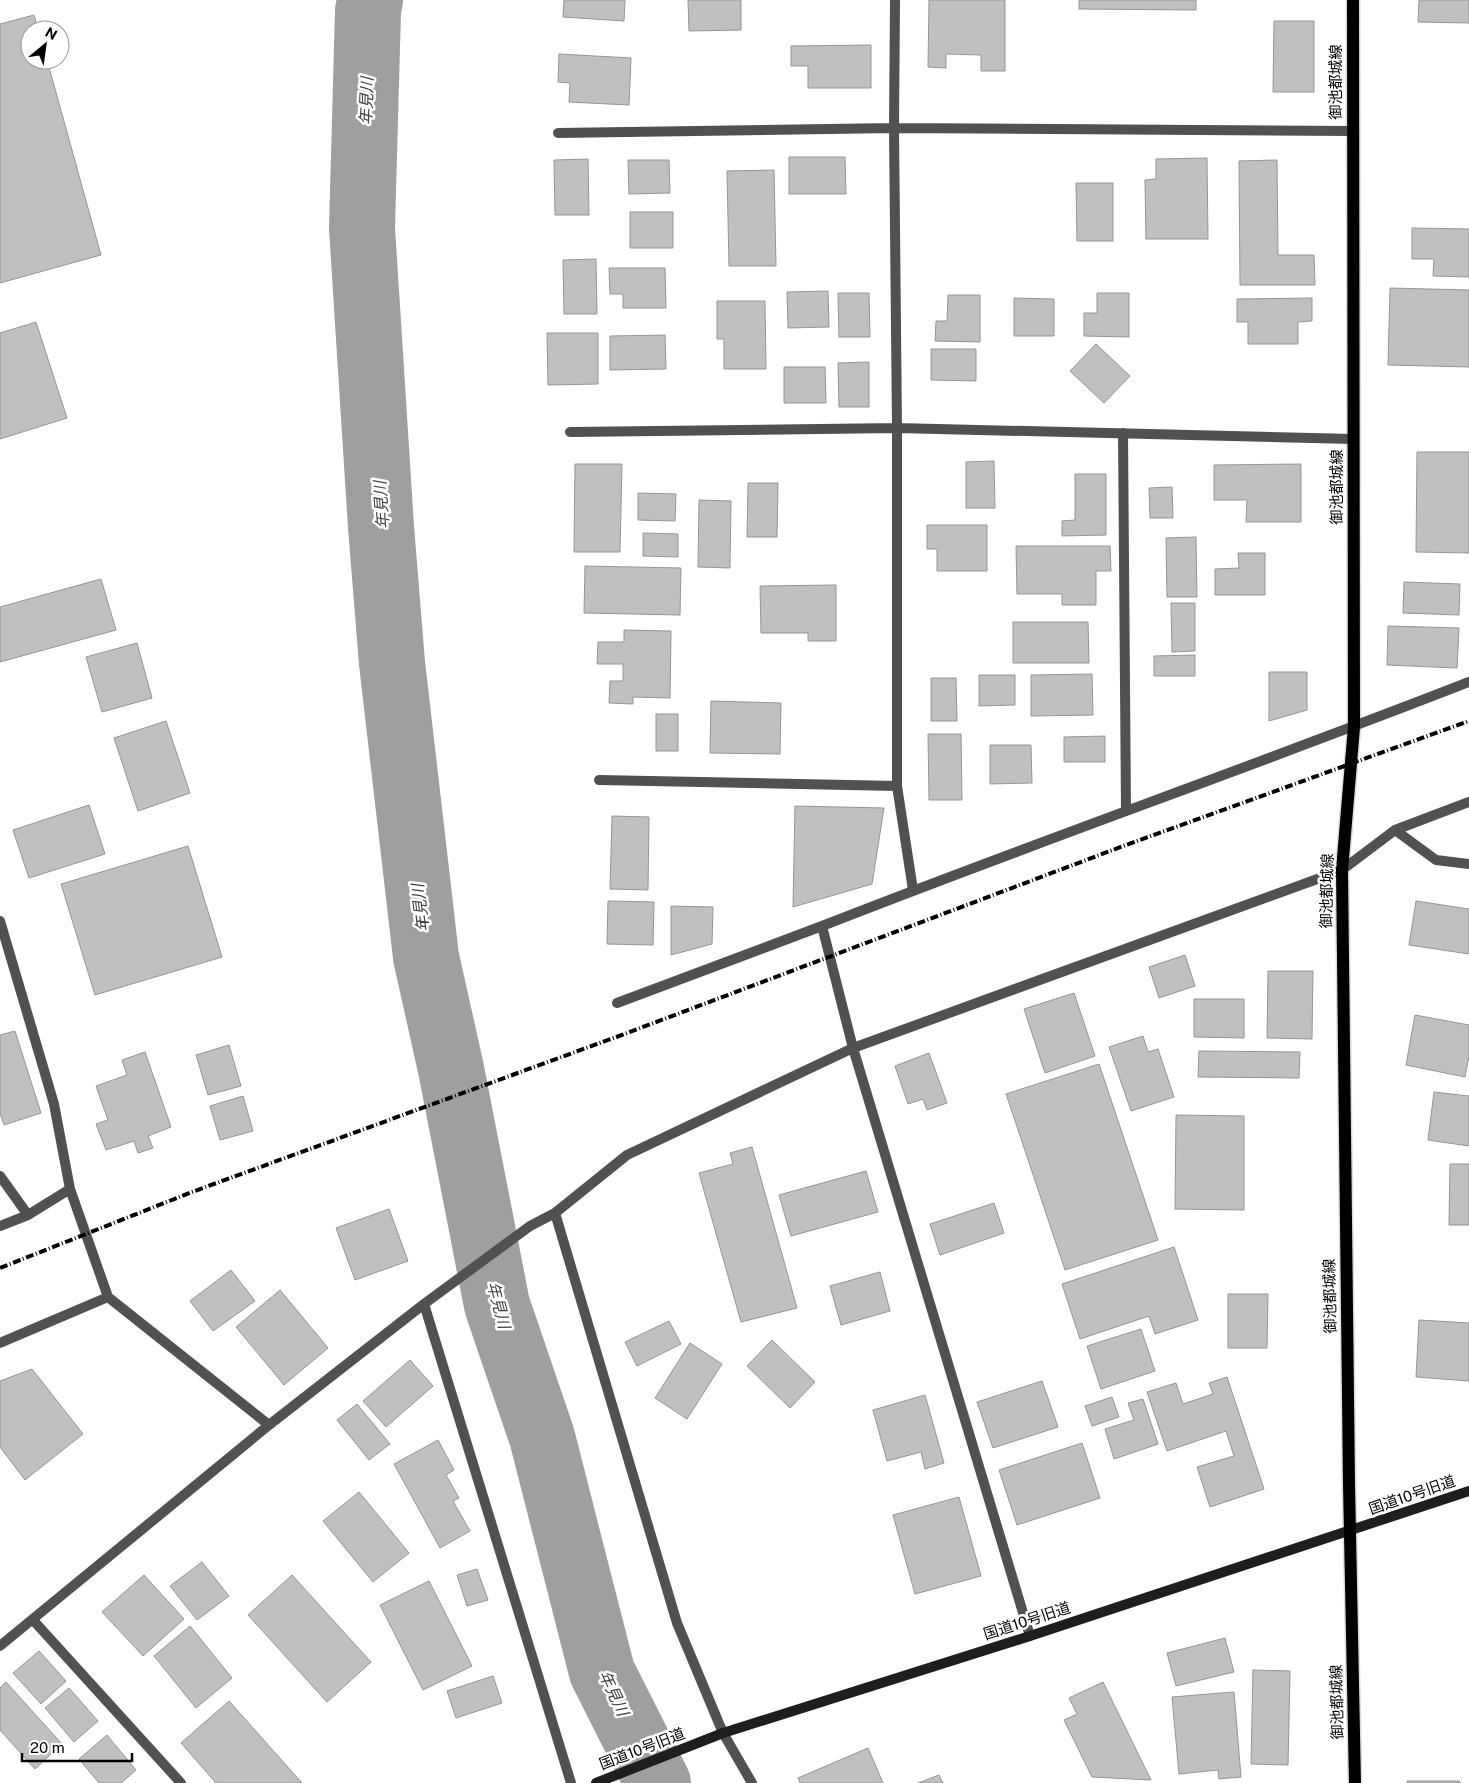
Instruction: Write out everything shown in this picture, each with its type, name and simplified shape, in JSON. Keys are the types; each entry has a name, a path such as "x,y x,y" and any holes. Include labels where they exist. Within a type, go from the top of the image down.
{"main road":[{"name":"御池都城線","path":"1353,0 1354,727 1342,870 1355,1783"}],"street":[{"path":"895,0 897,786 913,890"},
{"path":"558,133 894,128 1352,131"},
{"path":"570,432 897,428 1353,438"},
{"path":"1123,433 1126,811"},
{"path":"617,1003 913,890 1354,727 1469,682"},
{"path":"599,780 897,786"},
{"path":"0,1646 269,1425 424,1304 530,1226 555,1213 627,1155 853,1048 1342,870 1396,830 1469,802"},
{"path":"1396,830 1436,860 1469,864"},
{"path":"0,921 54,1104 70,1189 108,1297 269,1425"},
{"path":"822,926 853,1048 1030,1636"},
{"path":"0,1176 28,1215"},
{"path":"0,1226 28,1215 70,1189"},
{"path":"555,1213 677,1623 723,1733 752,1783"},
{"path":"0,1343 108,1297"},
{"path":"424,1304 571,1783"},
{"name":"国道10号旧道","path":"596,1783 723,1733 1030,1636 1350,1532 1469,1491"},
{"path":"33,1620 181,1783"}],"building":[{"path":"564,0 625,0 624,21 563,17"},
{"path":"688,0 741,0 741,30 689,31"},
{"path":"929,0 1005,0 1005,71 981,71 981,55 946,54 946,68 928,67"},
{"path":"1079,0 1196,0 1196,10 1079,9"},
{"path":"1419,0 1469,0 1469,23 1418,22"},
{"path":"34,15 35,20 20,20 20,70 50,70 101,255 0,283 0,24"},
{"path":"1274,21 1314,21 1314,92 1273,92"},
{"path":"871,45 871,88 808,88 808,66 791,66 791,46"},
{"path":"559,54 631,58 629,105 569,102 570,83 558,82"},
{"path":"789,157 845,157 846,194 789,194"},
{"path":"1207,158 1208,239 1146,239 1145,180 1156,179 1156,159"},
{"path":"588,159 589,215 555,215 554,160"},
{"path":"628,160 669,160 670,193 629,194"},
{"path":"1277,160 1278,255 1314,255 1315,285 1240,285 1239,161"},
{"path":"774,170 776,266 729,266 727,171"},
{"path":"1076,183 1113,183 1113,241 1077,241"},
{"path":"630,212 673,212 673,248 630,248"},
{"path":"1412,228 1469,229 1469,277 1433,276 1434,259 1412,259"},
{"path":"596,259 597,314 564,314 563,260"},
{"path":"609,268 665,268 666,308 623,308 623,294 610,294"},
{"path":"1390,288 1469,290 1469,367 1388,365"},
{"path":"828,291 829,327 788,328 787,292"},
{"path":"838,293 869,293 870,337 839,337"},
{"path":"1097,293 1129,293 1129,337 1084,336 1084,313 1097,313"},
{"path":"948,295 980,295 980,342 935,341 936,321 947,321"},
{"path":"1014,298 1054,299 1054,336 1014,336"},
{"path":"1312,298 1312,321 1298,322 1298,344 1248,344 1248,322 1237,322 1237,299"},
{"path":"717,301 765,301 766,369 724,369 724,339 717,339"},
{"path":"36,322 67,418 0,439 0,333"},
{"path":"547,333 598,333 598,384 548,385"},
{"path":"665,335 666,369 610,370 610,336"},
{"path":"1096,344 1130,376 1104,403 1070,371"},
{"path":"931,349 976,349 976,381 931,380"},
{"path":"869,362 869,407 839,407 838,363"},
{"path":"784,367 825,367 826,403 784,403"},
{"path":"1417,452 1469,452 1469,553 1416,552"},
{"path":"994,461 995,508 966,508 966,462"},
{"path":"575,464 622,464 620,552 574,552"},
{"path":"1301,464 1301,522 1246,522 1247,500 1214,500 1214,465"},
{"path":"1075,474 1106,474 1106,535 1062,536 1062,521 1075,520"},
{"path":"748,483 778,483 777,537 747,537"},
{"path":"1172,487 1173,518 1150,518 1149,488"},
{"path":"638,493 676,494 675,521 638,520"},
{"path":"699,500 731,501 730,568 698,567"},
{"path":"927,525 987,525 987,571 937,571 937,549 927,549"},
{"path":"643,533 678,534 678,557 643,556"},
{"path":"1196,537 1197,597 1167,597 1166,538"},
{"path":"1016,546 1110,546 1111,571 1096,571 1096,605 1062,605 1062,594 1017,594"},
{"path":"1238,553 1265,553 1265,595 1215,595 1215,569 1239,568"},
{"path":"585,566 681,568 680,615 584,613"},
{"path":"101,579 116,630 0,662 0,607"},
{"path":"1404,582 1460,584 1459,615 1403,613"},
{"path":"836,585 836,641 808,641 808,633 761,633 760,586"},
{"path":"1171,603 1195,603 1195,651 1172,652"},
{"path":"1013,622 1088,622 1089,663 1013,663"},
{"path":"1388,626 1459,628 1457,668 1387,665"},
{"path":"624,630 671,631 670,698 633,697 633,704 609,703 610,681 623,681 623,664 597,664 598,642 624,642"},
{"path":"137,643 152,698 102,712 86,657"},
{"path":"1195,655 1195,676 1154,676 1154,656"},
{"path":"1269,672 1307,672 1307,710 1269,721"},
{"path":"1092,674 1093,715 1031,716 1031,675"},
{"path":"979,675 1015,675 1015,705 979,706"},
{"path":"931,678 956,678 957,721 931,721"},
{"path":"711,701 781,703 780,754 710,753"},
{"path":"656,714 678,714 678,751 656,751"},
{"path":"166,721 190,793 138,811 114,738"},
{"path":"928,734 961,734 962,800 929,800"},
{"path":"1105,736 1105,762 1064,762 1064,737"},
{"path":"990,745 1031,745 1032,783 990,784"},
{"path":"89,805 105,854 29,878 13,830"},
{"path":"795,806 884,808 872,884 793,907"},
{"path":"612,816 649,817 648,890 610,889"},
{"path":"188,846 222,957 95,995 61,884"},
{"path":"608,901 654,902 653,945 607,944"},
{"path":"1416,901 1469,909 1469,954 1409,945"},
{"path":"671,906 713,907 712,944 671,955"},
{"path":"1185,955 1195,986 1159,998 1149,967"},
{"path":"1268,971 1313,971 1312,1039 1267,1038"},
{"path":"1074,993 1095,1056 1045,1073 1024,1009"},
{"path":"1194,999 1244,999 1244,1038 1194,1037"},
{"path":"1415,1015 1469,1025 1469,1056 1465,1077 1406,1065"},
{"path":"15,1031 41,1113 4,1125 0,1113 0,1035"},
{"path":"1143,1036 1148,1052 1158,1049 1174,1097 1131,1111 1109,1047"},
{"path":"229,1045 241,1086 208,1095 196,1055"},
{"path":"1199,1051 1300,1052 1299,1078 1198,1077"},
{"path":"145,1052 171,1127 148,1136 153,1148 138,1153 134,1141 106,1150 96,1124 108,1120 96,1086 127,1075 122,1060"},
{"path":"929,1053 947,1103 927,1110 923,1099 908,1104 895,1066"},
{"path":"1099,1064 1158,1240 1065,1270 1006,1094"},
{"path":"1434,1092 1469,1096 1469,1146 1428,1140"},
{"path":"243,1096 253,1131 220,1140 210,1106"},
{"path":"1176,1115 1244,1116 1244,1210 1175,1209"},
{"path":"752,1147 797,1308 741,1322 699,1173 733,1164 730,1153"},
{"path":"1450,1164 1469,1164 1469,1225 1449,1225"},
{"path":"866,1171 878,1212 791,1236 779,1195"},
{"path":"994,1203 1004,1233 940,1255 930,1224"},
{"path":"389,1209 408,1261 355,1280 336,1228"},
{"path":"1174,1247 1198,1320 1155,1334 1149,1316 1080,1339 1062,1284"},
{"path":"231,1270 255,1301 213,1331 190,1301"},
{"path":"880,1272 890,1311 841,1325 830,1286"},
{"path":"280,1290 328,1348 284,1385 236,1327"},
{"path":"1228,1294 1268,1294 1267,1348 1228,1348"},
{"path":"1419,1320 1469,1323 1469,1381 1416,1377"},
{"path":"669,1321 681,1344 637,1366 625,1342"},
{"path":"1141,1329 1155,1371 1101,1389 1087,1346"},
{"path":"772,1340 815,1382 790,1408 747,1366"},
{"path":"690,1343 722,1364 687,1419 655,1398"},
{"path":"410,1360 433,1386 386,1427 363,1401"},
{"path":"32,1369 83,1434 25,1480 0,1447 0,1381"},
{"path":"1227,1377 1264,1489 1210,1507 1197,1467 1234,1456 1226,1431 1167,1451 1147,1392 1176,1383 1183,1404 1213,1394 1209,1383"},
{"path":"1042,1381 1058,1427 993,1448 977,1402"},
{"path":"925,1395 944,1463 925,1469 921,1452 887,1461 873,1410"},
{"path":"1112,1397 1119,1417 1092,1426 1085,1406"},
{"path":"1143,1399 1158,1444 1114,1459 1105,1429 1134,1420 1128,1403"},
{"path":"357,1404 390,1444 369,1460 337,1420"},
{"path":"438,1440 454,1470 446,1475 459,1498 453,1501 470,1531 440,1548 394,1464"},
{"path":"1082,1443 1100,1498 1017,1525 999,1470"},
{"path":"359,1492 409,1553 373,1582 323,1521"},
{"path":"959,1497 981,1576 915,1594 893,1515"},
{"path":"202,1562 229,1596 197,1620 170,1586"},
{"path":"477,1569 488,1600 467,1606 457,1575"},
{"path":"144,1575 184,1619 143,1656 102,1612"},
{"path":"292,1575 371,1662 327,1702 248,1615"},
{"path":"429,1581 472,1666 423,1690 380,1605"},
{"path":"190,1626 232,1678 196,1708 154,1656"},
{"path":"1225,1638 1234,1672 1176,1686 1167,1653"},
{"path":"39,1651 66,1681 41,1704 13,1673"},
{"path":"1253,1670 1290,1671 1288,1765 1251,1764"},
{"path":"493,1676 502,1703 456,1718 447,1691"},
{"path":"6,1682 62,1744 35,1769 0,1730 0,1688"},
{"path":"1103,1682 1151,1780 1092,1777 1064,1720 1077,1714 1069,1698"},
{"path":"69,1688 98,1721 74,1742 45,1708"},
{"path":"1234,1692 1241,1777 1219,1779 1218,1770 1179,1774 1172,1697"},
{"path":"229,1701 302,1783 216,1783 181,1743"},
{"path":"107,1735 136,1770 121,1783 99,1783 79,1759"},
{"path":"868,1748 883,1783 800,1783 798,1778"},
{"path":"939,1775 943,1783 918,1783"},
{"path":"1407,1781 1459,1781 1461,1783 1407,1783"}],"waterway":[{"name":"年見川","path":"370,0 368,11 362,228 381,527 392,663 426,957 451,1069 497,1305 542,1437 602,1672 658,1783"}],"railway":[{"path":"0,1268 192,1192 619,1036 1126,845 1469,721"}]}
